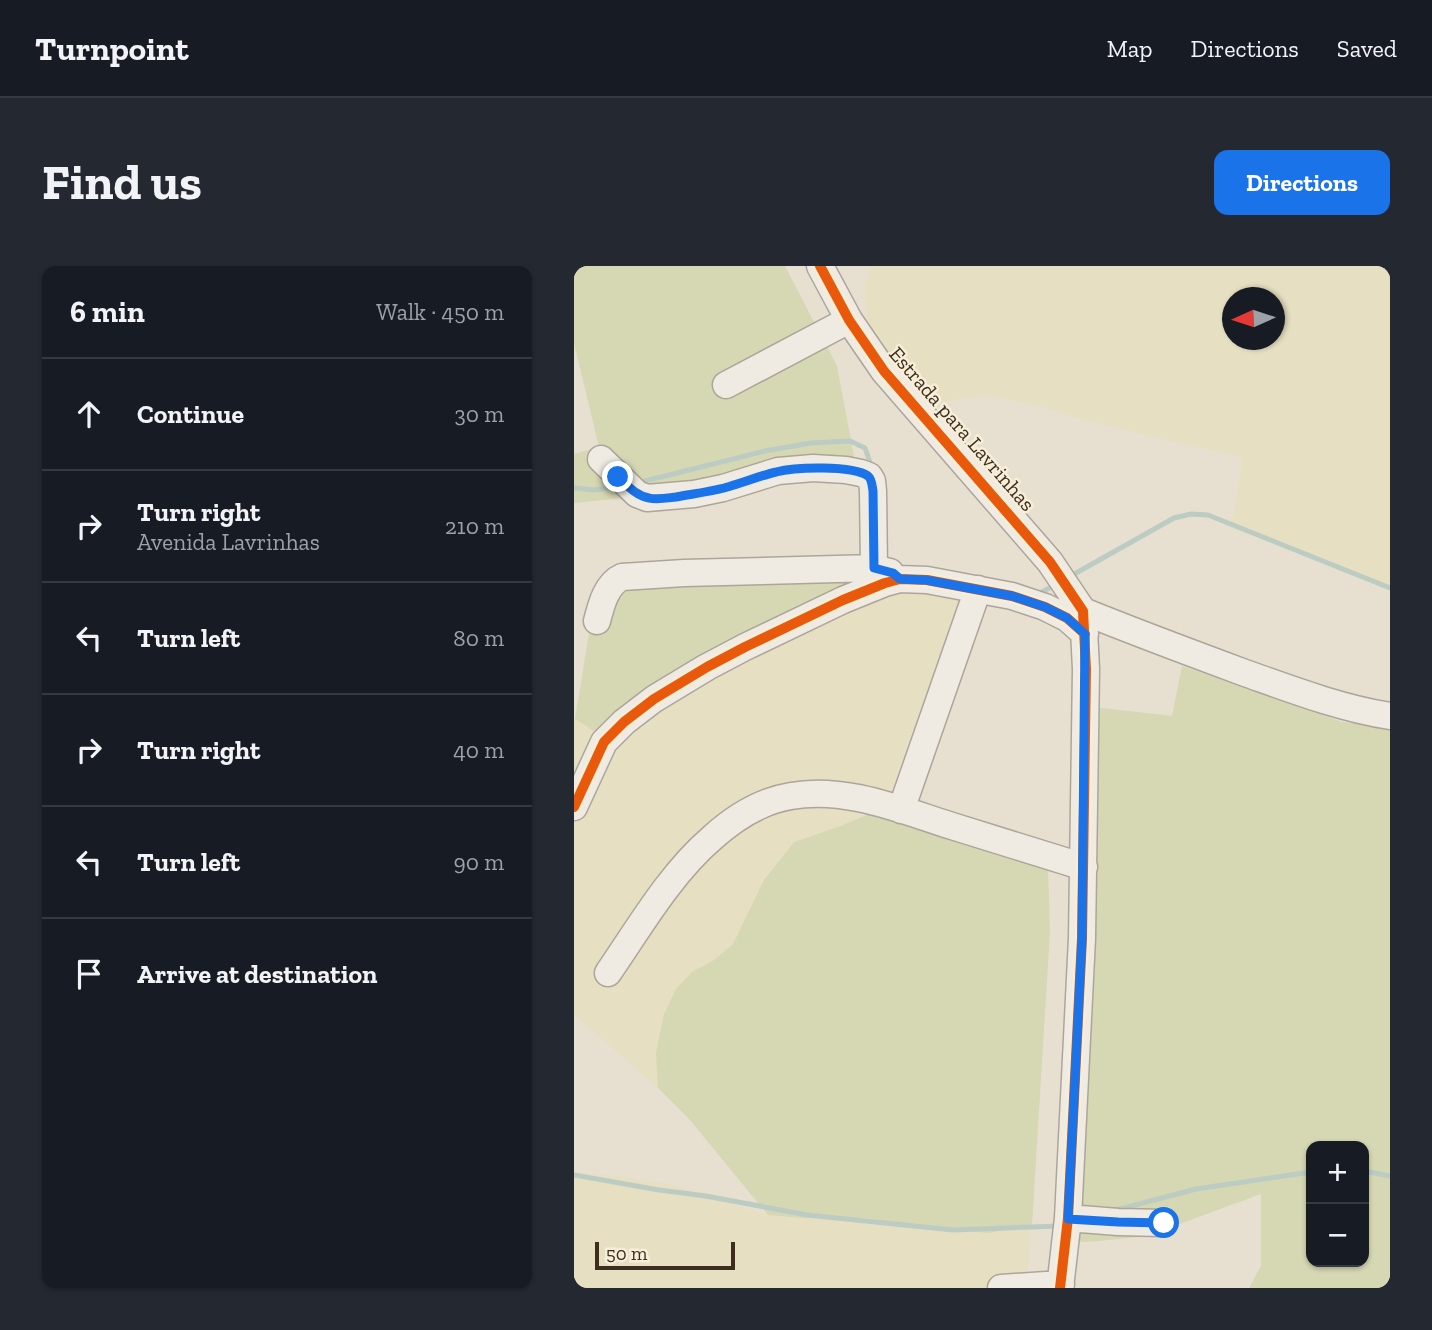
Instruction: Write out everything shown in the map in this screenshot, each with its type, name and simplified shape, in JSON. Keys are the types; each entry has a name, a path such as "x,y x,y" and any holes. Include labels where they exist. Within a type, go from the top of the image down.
{"street":[{"name":"Estrada para Lavrinhas","path":"820,266 849,320 884,371 1050,562 1084,623"},
{"path":"726,385 849,320"},
{"path":"601,459 637,494 647,498 671,497 723,488 778,471 797,469 835,469 869,476 873,491 874,568"},
{"path":"597,621 606,595 617,579 622,577 874,568 893,573 900,579"},
{"path":"574,807 604,742 624,722 654,699 768,635 869,589 900,579 926,580 1012,596 1067,618 1161,642 1358,711 1390,716"},
{"path":"901,810 978,589"},
{"path":"1001,1288 1060,1286 1068,1219 1082,938 1084,623"},
{"path":"608,973 677,874 711,838 743,815 768,802 791,796 843,796 901,810 1084,867"},
{"path":"1068,1219 1164,1223"}],"shaded area":[{"path":"871,266 1390,266 1390,586 1231,528 1243,458 988,395 906,407 867,349 865,285"},
{"path":"882,580 962,595 882,815 867,815 794,842 764,880 733,944 714,960 692,972 656,1053 658,1088 574,1015 574,719 602,735"},
{"path":"574,1172 669,1184 776,1216 866,1218 910,1226 989,1233 1032,1225 1026,1288 574,1288"}],"green space":[{"path":"574,266 785,266 837,366 855,462 644,496 574,503 574,454 599,447 574,343"},
{"path":"863,576 602,736 575,719 591,621 625,584"},
{"path":"1182,666 1342,722 1390,726 1390,1288 1249,1288 1261,1266 1261,1194 1147,1236 1062,1243 1084,706 1172,716"},
{"path":"867,815 904,815 1048,868 1050,932 1032,1225 989,1233 910,1226 866,1218 768,1215 689,1119 658,1088 656,1053 664,1014 676,989 692,972 714,960 733,944 764,880 794,842"}],"waterway":[{"path":"637,483 765,451 811,443 850,441 865,448 872,468"},
{"path":"574,488 594,490 617,487"},
{"path":"1069,577 1174,518 1191,514 1208,515 1390,588"},
{"path":"1036,595 1055,585"},
{"path":"1369,1172 1390,1176"},
{"path":"1116,1210 1196,1189 1306,1173"},
{"path":"574,1175 807,1215 953,1230 1059,1226"}],"cycle path":[{"path":"820,266 849,320 884,371 1050,562 1083,611 1086,669 1082,938 1068,1218 1060,1288"},
{"path":"574,807 604,742 624,722 654,699 745,647 885,583 900,579 927,580 1012,596 1067,618 1085,634"}],"route":[{"path":"618,477 637,494 658,499 723,488 778,471 813,468 861,473 869,476 872,481 874,568 893,573 900,579 926,580 1012,596 1067,618 1085,634 1082,938 1068,1219 1164,1223"}]}
